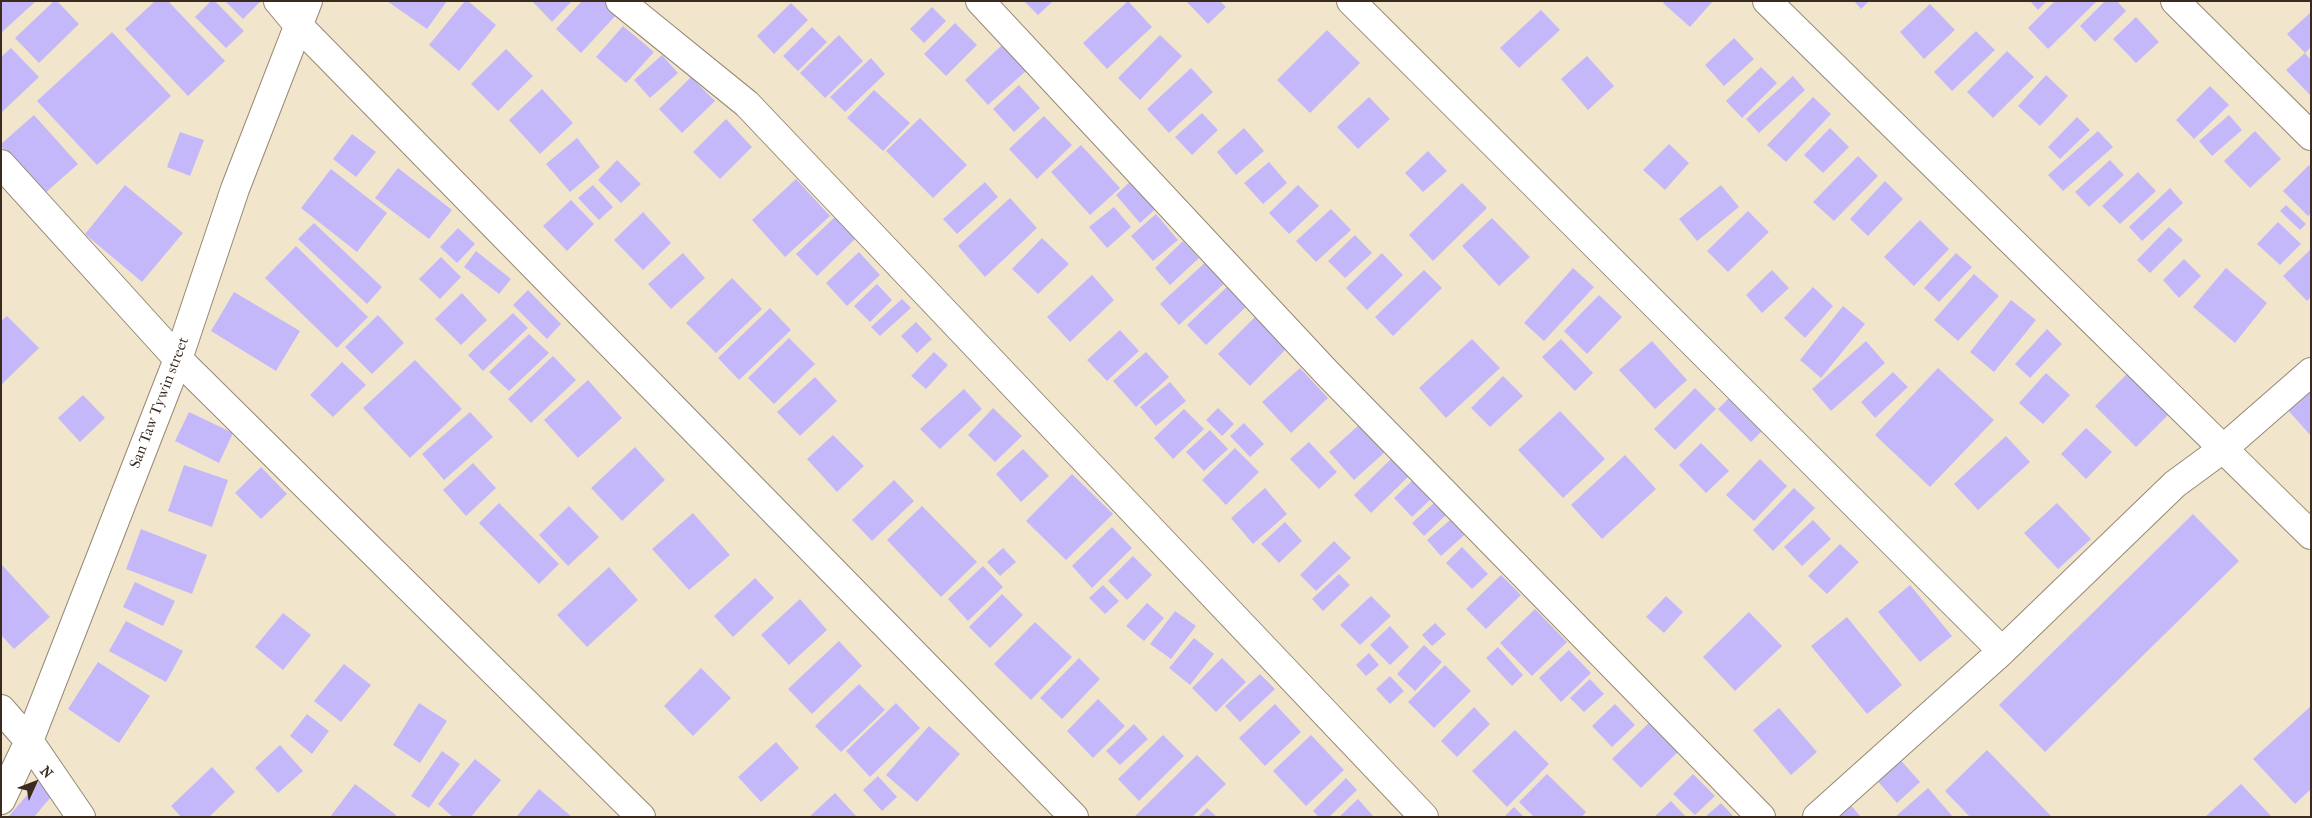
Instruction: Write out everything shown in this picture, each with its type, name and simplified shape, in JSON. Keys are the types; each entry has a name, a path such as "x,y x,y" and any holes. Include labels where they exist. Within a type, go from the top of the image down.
{"street":[{"path":"278,1 303,13 1074,817"},
{"path":"620,1 747,104 1424,817"},
{"path":"980,1 1328,374 1761,817"},
{"path":"1351,1 2002,651"},
{"path":"2175,1 2311,136"},
{"path":"1780,6 2311,535"},
{"name":"San Taw Tywin street","path":"1,800 28,741 178,358 235,189 303,13"},
{"path":"1,164 178,358 640,817"},
{"path":"1817,817 2002,651 2176,484 2224,448 2311,372"},
{"path":"1,709 28,741 81,817"}],"building":[{"path":"1,1 36,1 1,33"},
{"path":"54,1 57,1 79,24 39,63 15,38"},
{"path":"155,1 168,1 225,61 188,96 125,29"},
{"path":"211,1 215,1 244,31 226,48 195,17"},
{"path":"225,1 261,1 243,19"},
{"path":"387,1 447,1 427,29"},
{"path":"465,1 468,1 496,25 459,71 429,45"},
{"path":"532,1 572,1 552,22"},
{"path":"582,1 605,1 618,13 581,53 556,29"},
{"path":"1024,1 1053,1 1038,15"},
{"path":"1128,1 1152,27 1107,69 1083,43"},
{"path":"1186,1 1220,1 1226,7 1208,24"},
{"path":"1665,1 1713,1 1690,27 1663,3"},
{"path":"1854,1 1869,1 1861,9"},
{"path":"2030,1 2047,1 2038,10"},
{"path":"2055,1 2097,1 2048,49 2028,28"},
{"path":"2105,1 2117,1 2126,11 2095,42 2080,26"},
{"path":"791,3 808,20 774,54 757,36"},
{"path":"1930,4 1955,30 1924,59 1900,32"},
{"path":"932,7 946,21 924,43 910,29"},
{"path":"1541,10 1560,30 1519,68 1500,48"},
{"path":"2311,12 2311,47 2305,53 2287,34"},
{"path":"2136,17 2159,42 2136,63 2113,39"},
{"path":"955,23 977,45 946,76 924,54"},
{"path":"623,26 654,52 626,83 596,57"},
{"path":"812,27 827,42 798,71 783,56"},
{"path":"1327,30 1360,63 1310,113 1277,80"},
{"path":"1976,31 1995,50 1952,91 1934,72"},
{"path":"112,32 171,96 97,165 37,101"},
{"path":"839,35 863,61 825,98 800,73"},
{"path":"1160,35 1182,56 1140,100 1118,78"},
{"path":"1734,38 1754,59 1724,86 1705,65"},
{"path":"1002,45 1027,70 988,105 965,80"},
{"path":"11,48 39,77 1,113 1,57"},
{"path":"506,49 533,76 498,111 471,84"},
{"path":"2007,51 2034,77 1993,118 1967,92"},
{"path":"2305,53 2311,60 2311,96 2286,70"},
{"path":"662,55 678,73 650,98 634,80"},
{"path":"1587,56 1614,86 1588,110 1561,79"},
{"path":"871,58 885,74 845,112 830,97"},
{"path":"1761,67 1777,83 1742,118 1726,101"},
{"path":"1191,68 1213,92 1169,133 1147,109"},
{"path":"2046,75 2068,96 2040,126 2018,106"},
{"path":"1793,76 1805,90 1759,133 1746,119"},
{"path":"691,77 715,101 682,133 659,109"},
{"path":"1019,85 1040,108 1014,132 993,109"},
{"path":"2210,86 2229,105 2194,139 2176,120"},
{"path":"542,89 573,123 540,154 509,120"},
{"path":"874,90 910,123 883,151 847,118"},
{"path":"1369,97 1390,119 1358,149 1337,127"},
{"path":"1813,97 1831,114 1786,162 1767,145"},
{"path":"1202,113 1218,130 1192,155 1175,137"},
{"path":"34,115 78,164 44,194 1,146"},
{"path":"2229,115 2242,130 2212,156 2199,141"},
{"path":"1044,116 1072,145 1037,179 1009,149"},
{"path":"2077,117 2090,130 2060,159 2048,147"},
{"path":"920,118 967,165 933,198 886,151"},
{"path":"726,119 752,147 720,179 693,152"},
{"path":"1244,128 1264,151 1236,175 1217,152"},
{"path":"1830,128 1849,147 1823,173 1804,155"},
{"path":"2098,131 2113,147 2063,191 2048,175"},
{"path":"2255,131 2281,159 2250,188 2224,161"},
{"path":"180,132 204,140 190,176 167,167"},
{"path":"352,134 376,152 356,177 333,159"},
{"path":"577,138 600,167 570,192 546,164"},
{"path":"1669,144 1689,163 1665,190 1643,170"},
{"path":"1081,145 1120,188 1090,215 1051,172"},
{"path":"1428,151 1447,171 1423,192 1405,173"},
{"path":"1858,156 1878,176 1834,221 1813,202"},
{"path":"617,160 641,184 621,203 598,180"},
{"path":"2110,160 2124,175 2089,207 2075,192"},
{"path":"1269,162 1287,183 1263,204 1244,183"},
{"path":"2309,165 2311,167 2311,213 2308,216 2283,191"},
{"path":"398,168 452,210 429,239 375,198"},
{"path":"331,169 387,213 357,252 301,208"},
{"path":"2138,172 2156,191 2120,224 2102,206"},
{"path":"1135,177 1160,205 1140,223 1116,195"},
{"path":"796,179 830,216 785,257 752,220"},
{"path":"1885,181 1903,199 1868,236 1850,219"},
{"path":"985,182 998,197 957,234 943,219"},
{"path":"1462,183 1487,208 1433,261 1409,235"},
{"path":"125,185 183,233 142,282 85,234"},
{"path":"593,185 613,207 599,220 578,198"},
{"path":"1298,185 1319,206 1289,234 1269,213"},
{"path":"1721,185 1739,207 1697,241 1679,219"},
{"path":"2170,188 2183,203 2142,241 2129,227"},
{"path":"1010,198 1037,228 985,277 958,246"},
{"path":"571,200 594,224 567,251 543,226"},
{"path":"2286,205 2306,224 2300,230 2280,211"},
{"path":"1114,207 1131,227 1107,248 1089,227"},
{"path":"1331,209 1351,230 1316,262 1296,241"},
{"path":"1748,211 1769,232 1728,272 1707,251"},
{"path":"643,212 671,243 643,270 614,240"},
{"path":"1156,214 1178,240 1153,261 1131,236"},
{"path":"835,217 855,239 817,276 796,254"},
{"path":"1492,218 1530,257 1499,286 1462,246"},
{"path":"1920,220 1949,249 1914,286 1884,257"},
{"path":"2278,222 2301,244 2280,265 2257,244"},
{"path":"314,223 382,287 367,304 298,239"},
{"path":"2169,227 2183,240 2150,273 2137,260"},
{"path":"458,228 475,244 457,263 440,247"},
{"path":"1355,235 1372,253 1345,278 1328,261"},
{"path":"1042,238 1069,264 1038,294 1012,269"},
{"path":"1183,241 1199,258 1170,285 1155,268"},
{"path":"296,246 368,317 337,348 265,278"},
{"path":"2311,249 2311,297 2307,301 2283,276"},
{"path":"476,251 511,279 499,294 464,267"},
{"path":"859,252 880,275 847,306 826,283"},
{"path":"683,253 705,278 671,309 648,284"},
{"path":"1382,253 1403,275 1367,310 1346,288"},
{"path":"1956,253 1972,267 1939,302 1924,288"},
{"path":"441,257 461,277 440,299 419,279"},
{"path":"1209,259 1228,280 1179,325 1160,304"},
{"path":"2184,259 2201,276 2179,298 2163,280"},
{"path":"1573,268 1594,287 1544,341 1524,323"},
{"path":"2226,268 2267,303 2235,343 2193,307"},
{"path":"1424,270 1442,288 1393,336 1375,317"},
{"path":"1772,270 1789,288 1762,313 1746,295"},
{"path":"1974,274 1999,296 1958,341 1934,320"},
{"path":"1092,275 1114,300 1070,342 1047,317"},
{"path":"732,278 762,309 716,353 686,323"},
{"path":"877,284 892,300 870,322 854,306"},
{"path":"1229,285 1248,305 1206,345 1187,325"},
{"path":"1813,287 1833,306 1805,338 1784,318"},
{"path":"528,290 561,324 547,339 513,305"},
{"path":"234,292 300,331 276,371 211,331"},
{"path":"462,293 487,320 461,345 435,319"},
{"path":"1599,295 1622,317 1587,354 1564,331"},
{"path":"902,299 911,308 880,336 871,327"},
{"path":"2011,300 2036,320 1994,372 1970,352"},
{"path":"1843,306 1865,324 1821,378 1800,360"},
{"path":"770,308 791,330 739,380 718,358"},
{"path":"513,313 528,328 483,371 468,355"},
{"path":"378,315 404,343 372,374 345,347"},
{"path":"1257,315 1289,346 1250,386 1218,354"},
{"path":"7,316 39,348 1,385 1,321"},
{"path":"916,322 932,339 917,353 901,336"},
{"path":"2047,329 2062,344 2030,378 2015,364"},
{"path":"1120,330 1139,351 1107,381 1087,360"},
{"path":"529,334 549,353 509,391 489,372"},
{"path":"789,338 815,364 774,404 748,378"},
{"path":"1472,339 1500,368 1446,418 1419,388"},
{"path":"1561,339 1593,373 1575,391 1542,357"},
{"path":"1652,341 1687,380 1655,409 1619,370"},
{"path":"1866,341 1885,363 1831,411 1812,389"},
{"path":"934,352 948,365 926,389 911,376"},
{"path":"1146,352 1169,377 1136,407 1113,381"},
{"path":"553,356 576,380 531,423 508,399"},
{"path":"415,360 462,409 410,458 363,408"},
{"path":"342,362 366,385 333,417 310,395"},
{"path":"1300,368 1328,398 1291,433 1262,402"},
{"path":"1938,368 1994,420 1930,487 1875,435"},
{"path":"2131,370 2172,411 2136,447 2095,406"},
{"path":"1893,372 1908,387 1875,418 1861,402"},
{"path":"2046,373 2070,395 2043,424 2019,403"},
{"path":"1503,376 1523,396 1490,427 1471,408"},
{"path":"815,377 837,401 800,436 777,412"},
{"path":"588,380 622,418 578,458 544,420"},
{"path":"1170,382 1186,401 1156,426 1140,407"},
{"path":"1695,388 1716,409 1675,450 1654,429"},
{"path":"2311,388 2311,436 2287,409"},
{"path":"964,389 982,409 940,449 920,429"},
{"path":"1733,394 1766,427 1751,442 1718,409"},
{"path":"83,395 105,418 80,442 58,418"},
{"path":"993,408 1022,436 995,462 968,435"},
{"path":"1218,408 1234,424 1222,436 1206,420"},
{"path":"1184,409 1204,429 1173,459 1154,438"},
{"path":"1560,411 1605,459 1563,498 1518,450"},
{"path":"189,412 233,433 219,463 175,441"},
{"path":"470,412 493,437 444,480 422,454"},
{"path":"1244,423 1264,444 1250,457 1230,436"},
{"path":"1360,424 1385,452 1354,480 1329,452"},
{"path":"2086,428 2112,452 2086,479 2061,454"},
{"path":"1210,430 1228,449 1204,471 1186,452"},
{"path":"833,435 864,466 837,492 807,459"},
{"path":"2006,436 2030,462 1978,510 1954,484"},
{"path":"1309,442 1337,472 1319,489 1290,459"},
{"path":"1701,443 1729,471 1706,493 1679,465"},
{"path":"635,447 665,480 622,521 591,488"},
{"path":"1235,448 1259,472 1226,505 1202,480"},
{"path":"1023,449 1049,476 1021,502 996,474"},
{"path":"1395,455 1412,473 1371,513 1354,495"},
{"path":"1625,455 1656,489 1602,539 1571,505"},
{"path":"1760,459 1787,486 1754,521 1726,495"},
{"path":"473,463 496,488 466,516 443,490"},
{"path":"184,465 228,480 212,527 168,511"},
{"path":"261,467 287,494 261,519 235,493"},
{"path":"1072,474 1113,514 1066,560 1026,521"},
{"path":"1417,476 1435,495 1412,517 1394,498"},
{"path":"894,480 914,501 872,541 852,520"},
{"path":"1265,488 1287,514 1253,544 1231,518"},
{"path":"1794,488 1815,508 1773,551 1753,530"},
{"path":"1435,502 1447,514 1424,536 1412,523"},
{"path":"499,503 559,564 539,584 479,523"},
{"path":"2057,503 2091,539 2058,569 2024,533"},
{"path":"569,506 599,537 568,566 539,535"},
{"path":"922,506 977,562 941,597 887,540"},
{"path":"693,513 730,555 689,590 652,549"},
{"path":"1457,514 1471,529 1441,556 1427,540"},
{"path":"2193,514 2239,561 2045,752 1999,705"},
{"path":"1813,520 1831,539 1802,566 1784,547"},
{"path":"1285,522 1302,541 1279,563 1261,544"},
{"path":"1112,527 1132,548 1092,588 1072,566"},
{"path":"141,529 207,555 192,594 126,569"},
{"path":"1334,541 1351,558 1316,591 1300,575"},
{"path":"1840,544 1859,562 1827,594 1808,576"},
{"path":"1462,547 1488,574 1472,589 1446,563"},
{"path":"1003,548 1016,562 1000,576 987,562"},
{"path":"1133,556 1152,575 1127,600 1108,581"},
{"path":"1,564 50,617 14,649 1,635"},
{"path":"983,566 1003,587 968,621 948,599"},
{"path":"609,567 638,600 587,647 557,615"},
{"path":"1339,574 1350,585 1323,611 1312,599"},
{"path":"1501,575 1521,595 1486,629 1466,609"},
{"path":"755,578 774,598 733,637 714,616"},
{"path":"135,582 175,601 163,626 123,607"},
{"path":"1103,585 1119,601 1105,614 1089,598"},
{"path":"1910,585 1952,636 1920,662 1878,612"},
{"path":"1002,594 1023,615 990,648 969,627"},
{"path":"1371,596 1391,616 1360,645 1340,625"},
{"path":"1666,596 1683,612 1664,633 1646,617"},
{"path":"800,599 827,630 789,665 761,635"},
{"path":"1147,603 1164,618 1144,641 1126,626"},
{"path":"1535,609 1567,642 1532,676 1500,643"},
{"path":"1175,611 1196,626 1171,659 1150,644"},
{"path":"1749,612 1782,646 1735,691 1703,657"},
{"path":"283,613 311,635 283,670 255,647"},
{"path":"1847,617 1902,685 1867,714 1811,646"},
{"path":"126,621 183,651 166,682 109,651"},
{"path":"1035,622 1072,657 1031,700 994,664"},
{"path":"1435,623 1446,634 1432,646 1422,635"},
{"path":"1390,626 1409,647 1390,665 1370,645"},
{"path":"1194,638 1214,654 1190,685 1169,668"},
{"path":"839,641 862,666 812,714 788,689"},
{"path":"1424,645 1442,662 1415,691 1397,674"},
{"path":"1498,647 1523,675 1512,686 1486,658"},
{"path":"1569,650 1591,673 1561,702 1539,678"},
{"path":"1369,653 1379,665 1366,676 1356,665"},
{"path":"1079,658 1100,679 1062,719 1040,698"},
{"path":"1222,658 1246,682 1216,712 1192,688"},
{"path":"98,662 150,696 119,743 68,709"},
{"path":"344,664 371,685 341,722 314,701"},
{"path":"1445,665 1471,691 1434,728 1408,702"},
{"path":"701,668 731,698 693,736 664,706"},
{"path":"1260,674 1275,689 1240,722 1225,706"},
{"path":"1390,676 1404,691 1390,704 1376,689"},
{"path":"1590,679 1604,694 1584,712 1570,698"},
{"path":"859,684 885,710 841,752 815,726"},
{"path":"1098,699 1125,726 1093,758 1067,731"},
{"path":"419,703 447,721 420,763 393,745"},
{"path":"896,703 920,728 870,777 846,751"},
{"path":"1275,704 1301,732 1265,766 1239,738"},
{"path":"1615,704 1635,725 1612,747 1592,726"},
{"path":"2311,706 2311,789 2295,804 2253,759"},
{"path":"1474,707 1490,724 1457,757 1441,741"},
{"path":"1779,708 1817,752 1791,775 1753,730"},
{"path":"307,714 329,731 312,754 290,736"},
{"path":"1656,716 1684,746 1641,788 1612,759"},
{"path":"1134,724 1148,739 1120,765 1106,751"},
{"path":"929,726 960,754 917,802 886,775"},
{"path":"1515,730 1549,764 1507,807 1472,771"},
{"path":"1163,735 1184,756 1139,801 1118,779"},
{"path":"1311,735 1344,770 1306,806 1273,771"},
{"path":"776,742 799,768 761,802 738,777"},
{"path":"280,745 303,771 278,793 255,768"},
{"path":"1987,750 2052,817 1970,817 1945,791"},
{"path":"442,751 460,764 429,808 411,796"},
{"path":"1197,755 1226,784 1192,817 1134,817"},
{"path":"1896,755 1920,782 1897,803 1873,776"},
{"path":"475,759 501,780 471,817 453,817 438,804"},
{"path":"212,767 235,792 209,817 181,817 171,806"},
{"path":"1547,774 1586,812 1582,817 1534,817 1519,802"},
{"path":"1693,774 1715,796 1695,815 1673,794"},
{"path":"878,776 897,797 882,811 863,790"},
{"path":"1346,778 1357,790 1329,817 1319,817 1313,811"},
{"path":"41,779 55,792 34,817 8,817"},
{"path":"355,784 396,815 395,817 330,817"},
{"path":"2241,784 2272,817 2205,817"},
{"path":"1928,788 1953,817 1895,817"},
{"path":"539,789 572,817 516,817"},
{"path":"835,793 857,817 809,817"},
{"path":"1358,799 1374,817 1339,817"},
{"path":"1671,801 1686,817 1654,817"},
{"path":"1847,801 1861,817 1830,817"},
{"path":"1721,803 1734,817 1705,817"},
{"path":"1514,807 1524,817 1504,817"},
{"path":"1207,808 1217,817 1198,817"}]}
